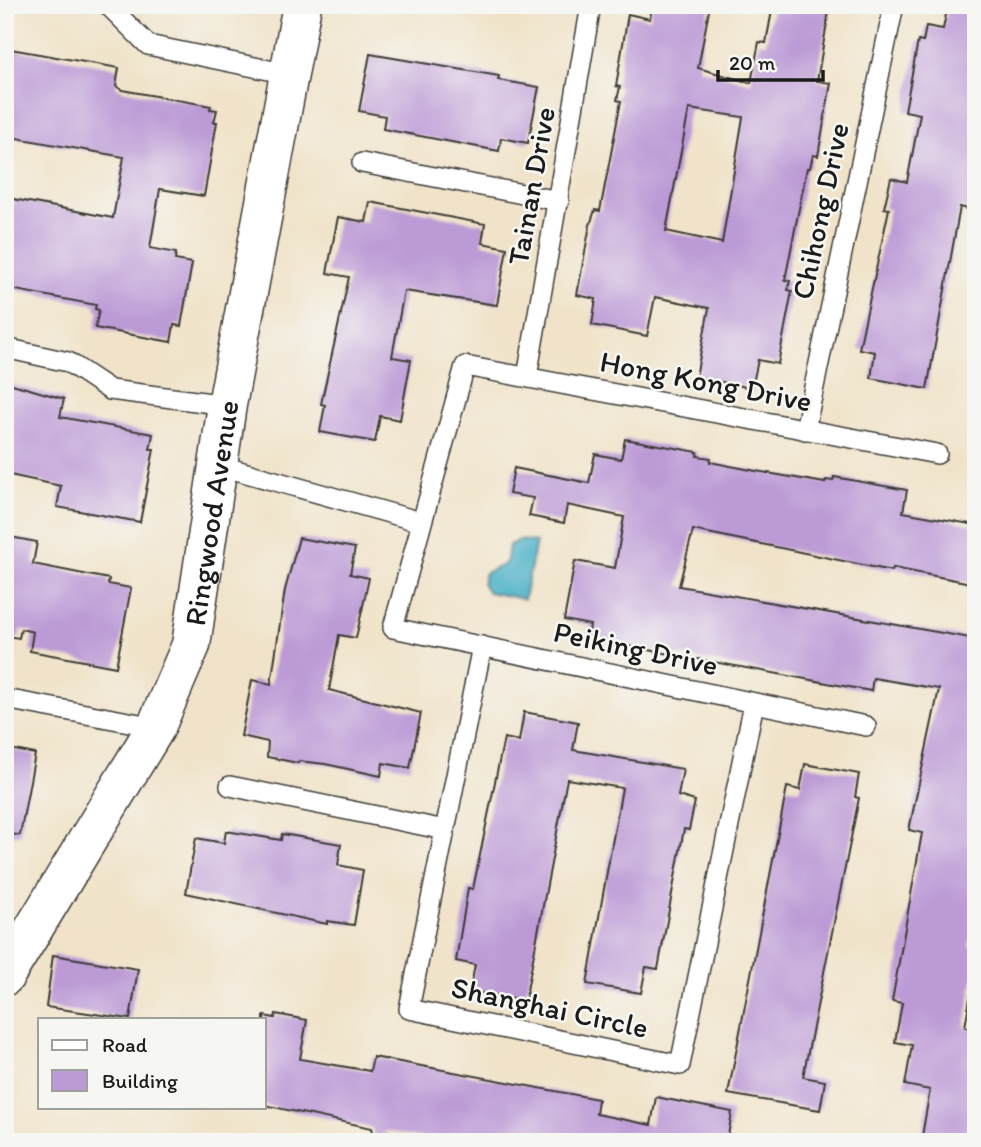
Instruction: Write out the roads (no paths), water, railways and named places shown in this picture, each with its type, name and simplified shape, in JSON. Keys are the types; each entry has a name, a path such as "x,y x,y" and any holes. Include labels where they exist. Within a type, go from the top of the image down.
{"street":[{"name":"Ringwood Avenue","path":"5,976 156,727 191,645 227,405 302,5"}],"lane":[{"path":"108,5 148,45 289,74"},
{"name":"Tainan Drive","path":"527,377 591,5"},
{"name":"Chihong Drive","path":"805,430 894,5"},
{"path":"362,163 559,201"},
{"path":"5,348 68,362 110,390 227,405"},
{"name":"Hong Kong Drive","path":"421,522 465,366 937,454"},
{"path":"218,465 421,522"},
{"name":"Peiking Drive","path":"421,522 393,628 866,726"},
{"name":"Shanghai Circle","path":"482,646 409,1009 680,1065 754,703"},
{"path":"5,699 156,727"},
{"path":"230,786 445,830"}],"water":[{"path":"520,540 536,542 524,599 488,592 482,583 485,573 504,565 509,545"}]}
